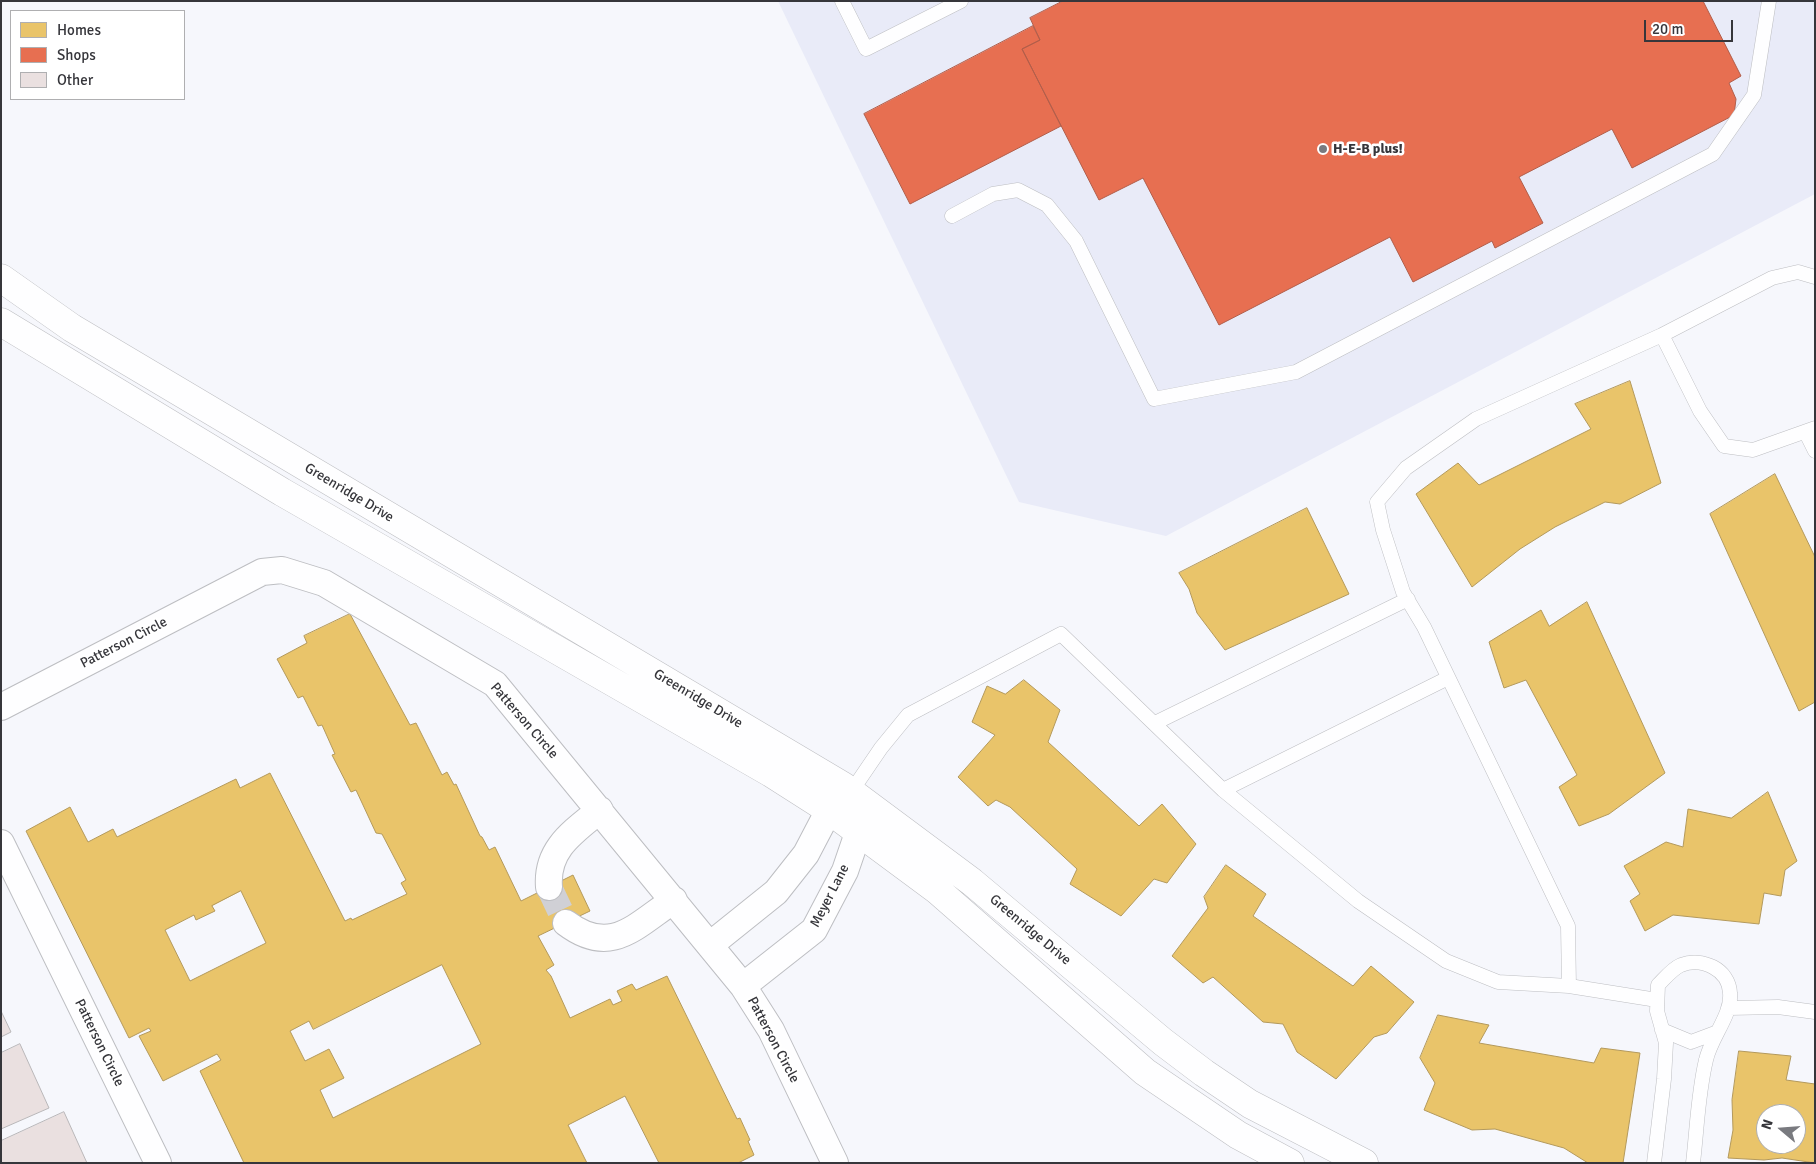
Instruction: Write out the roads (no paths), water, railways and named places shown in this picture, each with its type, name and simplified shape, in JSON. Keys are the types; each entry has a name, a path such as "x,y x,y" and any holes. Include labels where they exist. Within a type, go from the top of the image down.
{"street":[{"name":"Greenridge Drive","path":"1,278 80,333 847,789 972,882 1163,1042 1204,1073 1250,1104 1364,1163"},
{"name":"Greenridge Drive","path":"1,322 282,492 771,773 829,810 858,834 937,890 1145,1072 1238,1135 1290,1163"},
{"name":"Patterson Circle","path":"1,707 262,572 282,570 324,583 495,684 743,986 770,1030 835,1163"},
{"path":"710,945 776,892 806,854 829,810 847,789"},
{"path":"858,834 873,809"},
{"path":"549,887 548,874 552,859 562,841 600,810"},
{"name":"Meyer Lane","path":"743,986 814,930 845,871 858,834"},
{"name":"Patterson Circle","path":"1,843 158,1163"},
{"path":"566,923 588,936 604,940 618,937 674,900"}],"lane":[{"path":"842,1 866,49 961,1"},
{"path":"952,216 993,194 1018,190 1047,205 1076,242 1154,399 1296,372 1713,154 1754,94 1769,1"},
{"path":"1569,986 1568,926 1408,599 1383,530 1377,502 1406,468 1476,418 1662,335 1772,278 1798,272 1815,277"},
{"path":"1662,335 1700,411 1724,446 1753,450 1810,431 1815,451"},
{"path":"1155,723 1408,599"},
{"path":"847,789 908,715 1061,634 1223,790 1358,901 1446,961 1498,982 1569,986 1657,1000"},
{"path":"1223,790 1448,678"},
{"path":"1654,1163 1664,1079 1666,1043 1657,1011 1658,985 1670,973 1682,965 1698,964 1716,967 1726,977 1730,991 1729,1008 1715,1033 1706,1060 1693,1163"},
{"path":"1729,1008 1778,1007 1815,1012"},
{"path":"1662,1030 1691,1042 1715,1033"}],"tunnel":[{"path":"549,887 566,923"}],"place":[{"name":"H-E-B plus!","path":"1323,149"}]}
